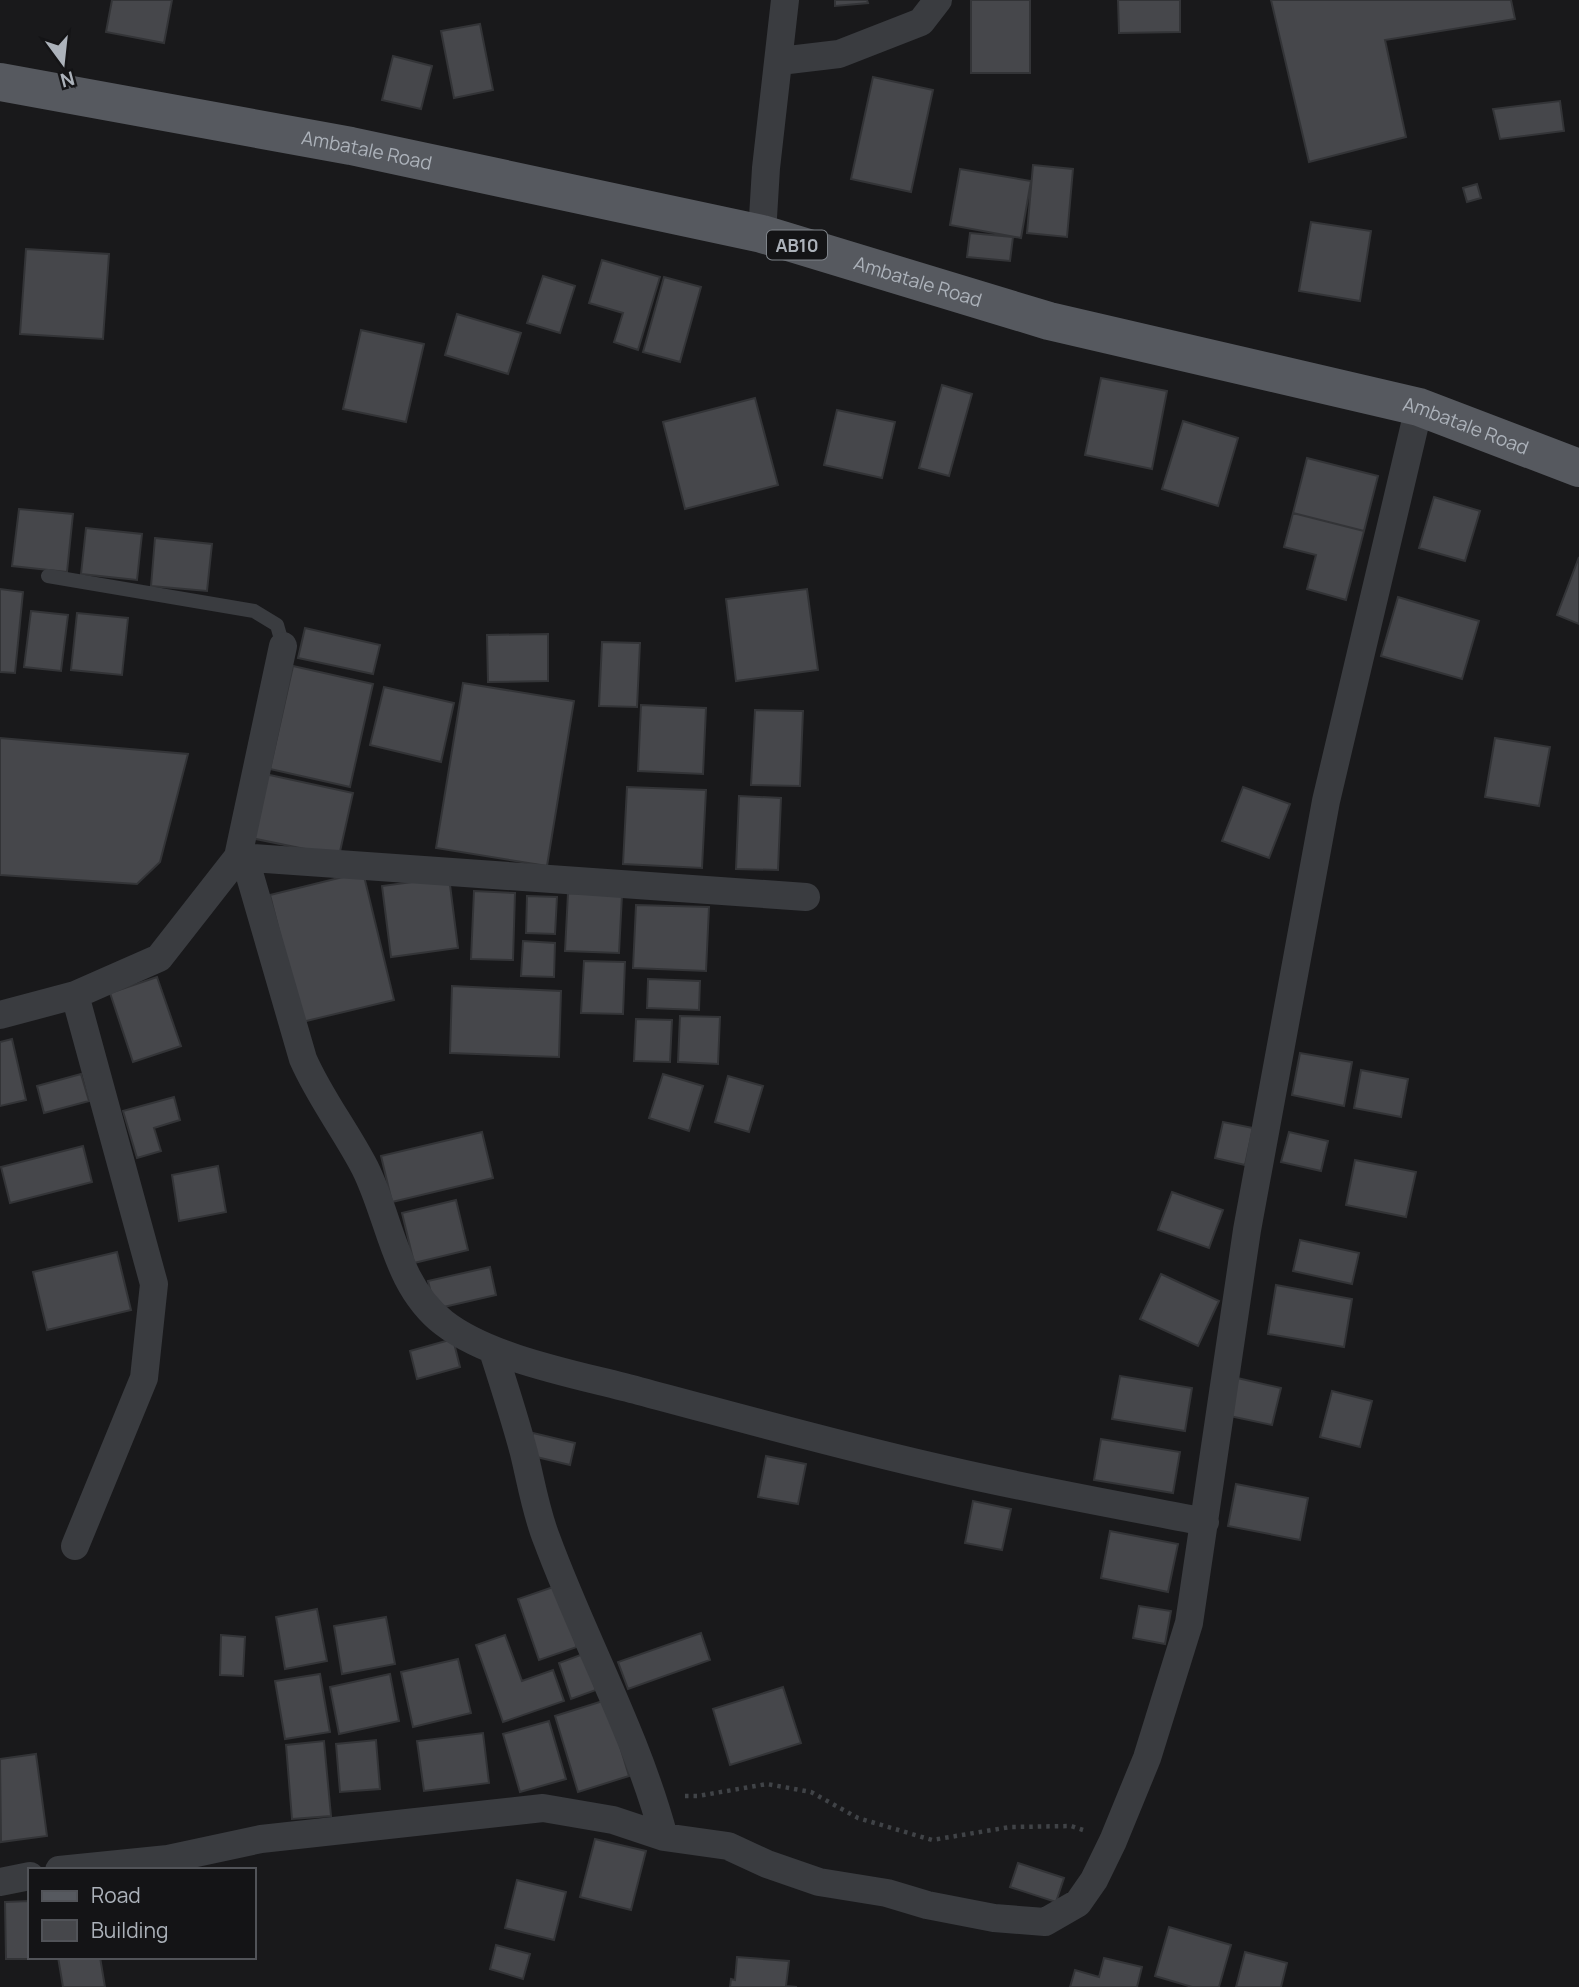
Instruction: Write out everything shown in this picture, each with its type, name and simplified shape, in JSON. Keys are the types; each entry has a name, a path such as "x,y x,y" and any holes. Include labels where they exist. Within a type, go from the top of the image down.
{"main road":[{"name":"Ambatale Road","path":"0,82 351,146 762,234 1049,321 1419,407 1579,468"}],"street":[{"path":"762,234 766,168 785,0"},
{"path":"780,61 839,54 920,22 937,0"},
{"path":"79,1868 168,1859 275,1838 543,1808 613,1820 664,1837 728,1846 819,1882 887,1893 927,1905 994,1918 1045,1922 1078,1903 1094,1880 1113,1842 1147,1758 1189,1623 1247,1230 1325,801 1419,407"},
{"path":"0,1015 75,995 159,958 238,856 283,646"},
{"path":"238,856 250,876 303,1059 315,1088 352,1143 367,1172 409,1281 425,1304 444,1323 493,1351 947,1470 1205,1522"},
{"path":"238,856 806,897"},
{"path":"75,995 154,1284 144,1378 75,1546"},
{"path":"493,1351 517,1426 545,1537 589,1645 634,1743 664,1837"},
{"path":"0,1882 28,1876"}],"lane":[{"path":"48,576 254,611 277,625 283,646"}],"path":[{"path":"653,1796 698,1796 767,1784 811,1792 858,1818 932,1840 1010,1827 1070,1826 1113,1842"}],"building":[{"path":"112,0 172,0 164,43 106,32"},
{"path":"835,0 867,0 868,3 835,6"},
{"path":"971,0 1030,0 1030,73 971,73"},
{"path":"1118,0 1180,0 1180,32 1119,33"},
{"path":"1271,0 1511,0 1515,19 1385,40 1406,137 1309,162"},
{"path":"480,24 493,90 454,98 441,31"},
{"path":"393,56 432,66 421,109 382,100"},
{"path":"873,77 933,90 911,192 851,179"},
{"path":"1560,101 1564,131 1500,139 1493,109"},
{"path":"1033,165 1073,169 1067,237 1027,233"},
{"path":"960,169 1031,181 1021,238 950,225"},
{"path":"1477,184 1481,198 1467,202 1463,188"},
{"path":"1311,222 1371,231 1360,301 1299,291"},
{"path":"970,233 1013,237 1010,261 967,257"},
{"path":"26,249 109,254 103,339 20,334"},
{"path":"602,260 660,277 638,350 614,342 623,313 589,303"},
{"path":"543,276 575,286 560,333 527,323"},
{"path":"664,277 701,287 680,362 643,352"},
{"path":"457,314 521,333 508,374 445,355"},
{"path":"361,330 424,344 406,422 343,409"},
{"path":"1101,378 1167,391 1152,469 1085,455"},
{"path":"942,385 972,394 949,476 919,468"},
{"path":"755,398 778,485 685,509 663,422"},
{"path":"837,410 895,422 882,478 824,465"},
{"path":"1183,421 1238,438 1218,506 1162,489"},
{"path":"1307,458 1378,476 1364,531 1293,513"},
{"path":"1434,497 1480,511 1465,561 1419,548"},
{"path":"19,509 73,514 67,572 12,566"},
{"path":"1293,513 1364,531 1346,600 1307,589 1316,555 1284,547"},
{"path":"86,528 142,534 137,580 81,574"},
{"path":"155,538 212,544 207,591 151,586"},
{"path":"1579,557 1579,624 1557,615"},
{"path":"0,589 23,592 15,673 0,672"},
{"path":"807,589 818,670 736,681 726,599"},
{"path":"1398,597 1479,621 1462,679 1381,656"},
{"path":"31,611 68,615 61,671 24,667"},
{"path":"77,613 128,618 122,675 71,670"},
{"path":"305,628 380,645 373,674 298,658"},
{"path":"548,634 548,681 488,682 487,635"},
{"path":"602,642 640,643 637,707 599,706"},
{"path":"293,666 373,684 350,787 270,769"},
{"path":"463,683 574,701 547,866 436,848"},
{"path":"384,687 454,703 441,762 370,745"},
{"path":"641,705 706,708 703,774 638,771"},
{"path":"755,710 803,711 800,786 751,785"},
{"path":"0,738 188,754 160,862 137,884 0,875"},
{"path":"1495,738 1550,747 1539,806 1485,797"},
{"path":"265,774 353,793 339,856 251,838"},
{"path":"627,787 706,790 702,868 623,864"},
{"path":"1243,787 1290,804 1269,858 1222,841"},
{"path":"739,796 781,798 778,870 736,869"},
{"path":"363,872 394,1000 302,1022 270,895"},
{"path":"449,877 458,948 391,957 382,886"},
{"path":"474,891 515,893 513,960 471,959"},
{"path":"568,893 622,895 619,953 565,951"},
{"path":"527,896 557,897 555,934 526,933"},
{"path":"636,905 709,907 706,971 633,968"},
{"path":"523,941 555,943 554,977 521,976"},
{"path":"584,961 625,962 623,1014 581,1013"},
{"path":"157,977 181,1046 133,1062 110,993"},
{"path":"648,979 700,981 699,1010 647,1008"},
{"path":"452,986 561,991 559,1057 450,1053"},
{"path":"680,1016 720,1017 718,1064 678,1062"},
{"path":"636,1019 672,1020 670,1062 634,1061"},
{"path":"12,1039 26,1100 0,1106 0,1042"},
{"path":"1300,1053 1352,1062 1344,1106 1292,1095"},
{"path":"1361,1070 1408,1079 1401,1117 1354,1108"},
{"path":"81,1074 89,1101 44,1113 37,1086"},
{"path":"663,1074 703,1086 689,1131 649,1118"},
{"path":"728,1076 763,1086 749,1132 715,1122"},
{"path":"174,1097 180,1120 154,1128 161,1151 137,1158 123,1111"},
{"path":"1223,1122 1253,1128 1245,1165 1215,1158"},
{"path":"482,1132 493,1178 392,1202 381,1156"},
{"path":"1289,1132 1328,1141 1321,1171 1281,1162"},
{"path":"83,1146 92,1182 10,1203 1,1167"},
{"path":"1355,1160 1416,1172 1406,1217 1346,1205"},
{"path":"218,1166 226,1212 179,1221 172,1175"},
{"path":"1172,1192 1223,1210 1209,1248 1158,1230"},
{"path":"456,1200 468,1250 414,1263 402,1213"},
{"path":"1300,1240 1359,1253 1352,1284 1293,1271"},
{"path":"117,1252 131,1310 47,1330 33,1272"},
{"path":"490,1267 496,1295 435,1309 428,1281"},
{"path":"1161,1274 1219,1301 1198,1346 1140,1319"},
{"path":"1276,1285 1352,1299 1344,1347 1268,1334"},
{"path":"453,1339 460,1367 417,1379 410,1351"},
{"path":"1120,1376 1192,1388 1185,1431 1112,1419"},
{"path":"1233,1377 1281,1388 1272,1425 1225,1415"},
{"path":"1332,1391 1372,1401 1360,1447 1320,1437"},
{"path":"533,1433 575,1443 570,1465 528,1455"},
{"path":"1101,1439 1180,1452 1173,1493 1094,1480"},
{"path":"766,1456 806,1464 798,1504 758,1497"},
{"path":"1236,1484 1308,1498 1300,1540 1228,1526"},
{"path":"973,1501 1011,1509 1002,1550 965,1543"},
{"path":"1110,1531 1178,1544 1168,1592 1101,1578"},
{"path":"556,1586 577,1647 539,1660 518,1599"},
{"path":"1139,1606 1171,1611 1165,1644 1133,1638"},
{"path":"317,1609 327,1661 285,1669 276,1617"},
{"path":"386,1617 395,1664 342,1674 334,1626"},
{"path":"701,1633 710,1660 628,1689 618,1662"},
{"path":"221,1635 245,1637 243,1676 220,1675"},
{"path":"505,1635 522,1681 553,1670 564,1701 503,1722 476,1645"},
{"path":"583,1654 596,1690 571,1699 559,1663"},
{"path":"458,1659 471,1713 413,1727 401,1672"},
{"path":"320,1674 330,1732 285,1739 275,1681"},
{"path":"390,1674 399,1721 339,1734 330,1687"},
{"path":"783,1687 801,1743 730,1765 713,1709"},
{"path":"606,1700 629,1776 578,1792 555,1716"},
{"path":"549,1721 566,1779 520,1792 503,1734"},
{"path":"483,1733 489,1783 424,1791 417,1741"},
{"path":"376,1740 380,1789 340,1792 336,1744"},
{"path":"324,1741 331,1816 292,1819 286,1745"},
{"path":"36,1754 47,1836 1,1842 0,1759"},
{"path":"595,1839 646,1851 631,1910 580,1897"},
{"path":"1018,1863 1064,1878 1056,1902 1010,1887"},
{"path":"517,1880 566,1892 554,1940 505,1928"},
{"path":"28,1901 28,1959 6,1959 5,1902"},
{"path":"1169,1927 1231,1945 1219,1987 1192,1987 1155,1976"},
{"path":"496,1945 530,1954 523,1979 490,1969"},
{"path":"1245,1952 1287,1963 1281,1987 1236,1987"},
{"path":"737,1957 789,1961 786,1986 797,1987 730,1987 731,1979 735,1980"},
{"path":"1104,1958 1142,1967 1137,1987 1070,1987 1075,1970 1099,1977"},
{"path":"58,1959 100,1959 105,1987 63,1987"}]}
